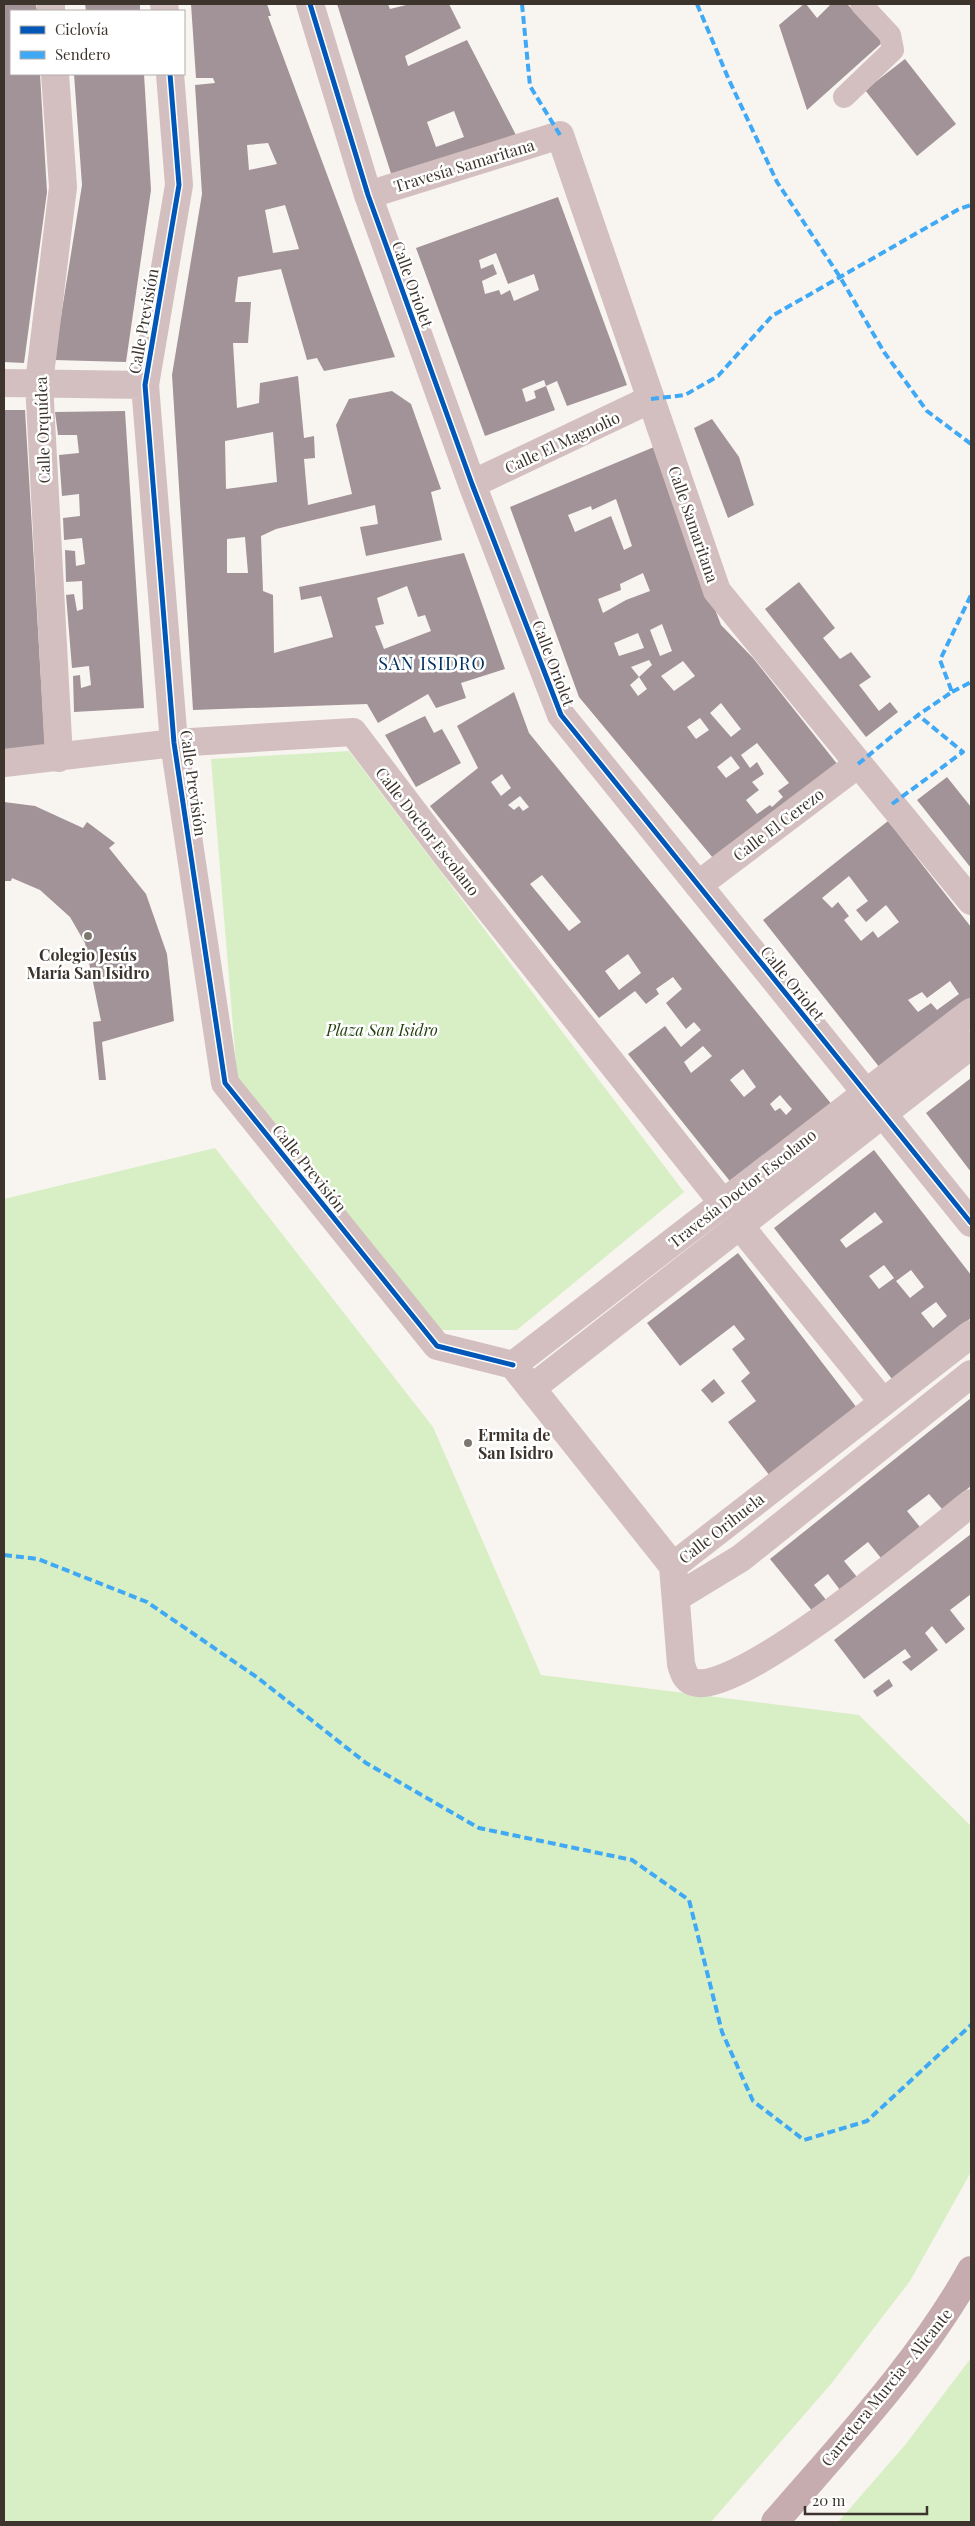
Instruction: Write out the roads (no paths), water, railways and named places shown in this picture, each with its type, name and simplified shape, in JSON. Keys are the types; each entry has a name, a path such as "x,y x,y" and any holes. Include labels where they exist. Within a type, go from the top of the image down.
{"highway":[{"name":"Carretera Murcia - Alicante","path":"775,2522 868,2414 951,2307 971,2270"}],"street":[{"name":"Calle Oriolet","path":"310,4 368,195 472,484 561,715 971,1223"},
{"name":"Calle Orquídea","path":"55,75 62,187 39,384 59,758"},
{"name":"Calle Previsión","path":"170,75 179,185 145,385 174,743 225,1083 437,1346 513,1365"},
{"name":"Travesía Samaritana","path":"368,195 560,135"},
{"name":"Calle Samaritana","path":"560,135 717,591 971,901"},
{"path":"4,383 145,385"},
{"name":"Calle El Magnolio","path":"472,484 651,399"},
{"name":"Calle Doctor Escolano","path":"4,763 174,743 353,732 450,860 723,1203"},
{"name":"Calle El Cerezo","path":"698,885 858,764"},
{"name":"Travesía Doctor Escolano","path":"513,1365 971,1012"},
{"path":"532,1388 971,1045"},
{"path":"740,1226 883,1402"},
{"name":"Calle Orihuela","path":"513,1365 673,1566 971,1334"},
{"path":"677,1597 741,1558 971,1374"},
{"path":"673,1566 681,1664 685,1676 693,1682 708,1682 730,1675 761,1660 802,1634 971,1503"}],"lane":[{"path":"844,97 892,50 890,35 861,4"}],"place":[{"name":"Colegio Jesús María San Isidro","path":"88,936"},
{"name":"Ermita de San Isidro","path":"468,1443"}],"district":[{"name":"SAN ISIDRO","path":"432,663"}],"park label":[{"name":"Plaza San Isidro","path":"382,1029"}]}
